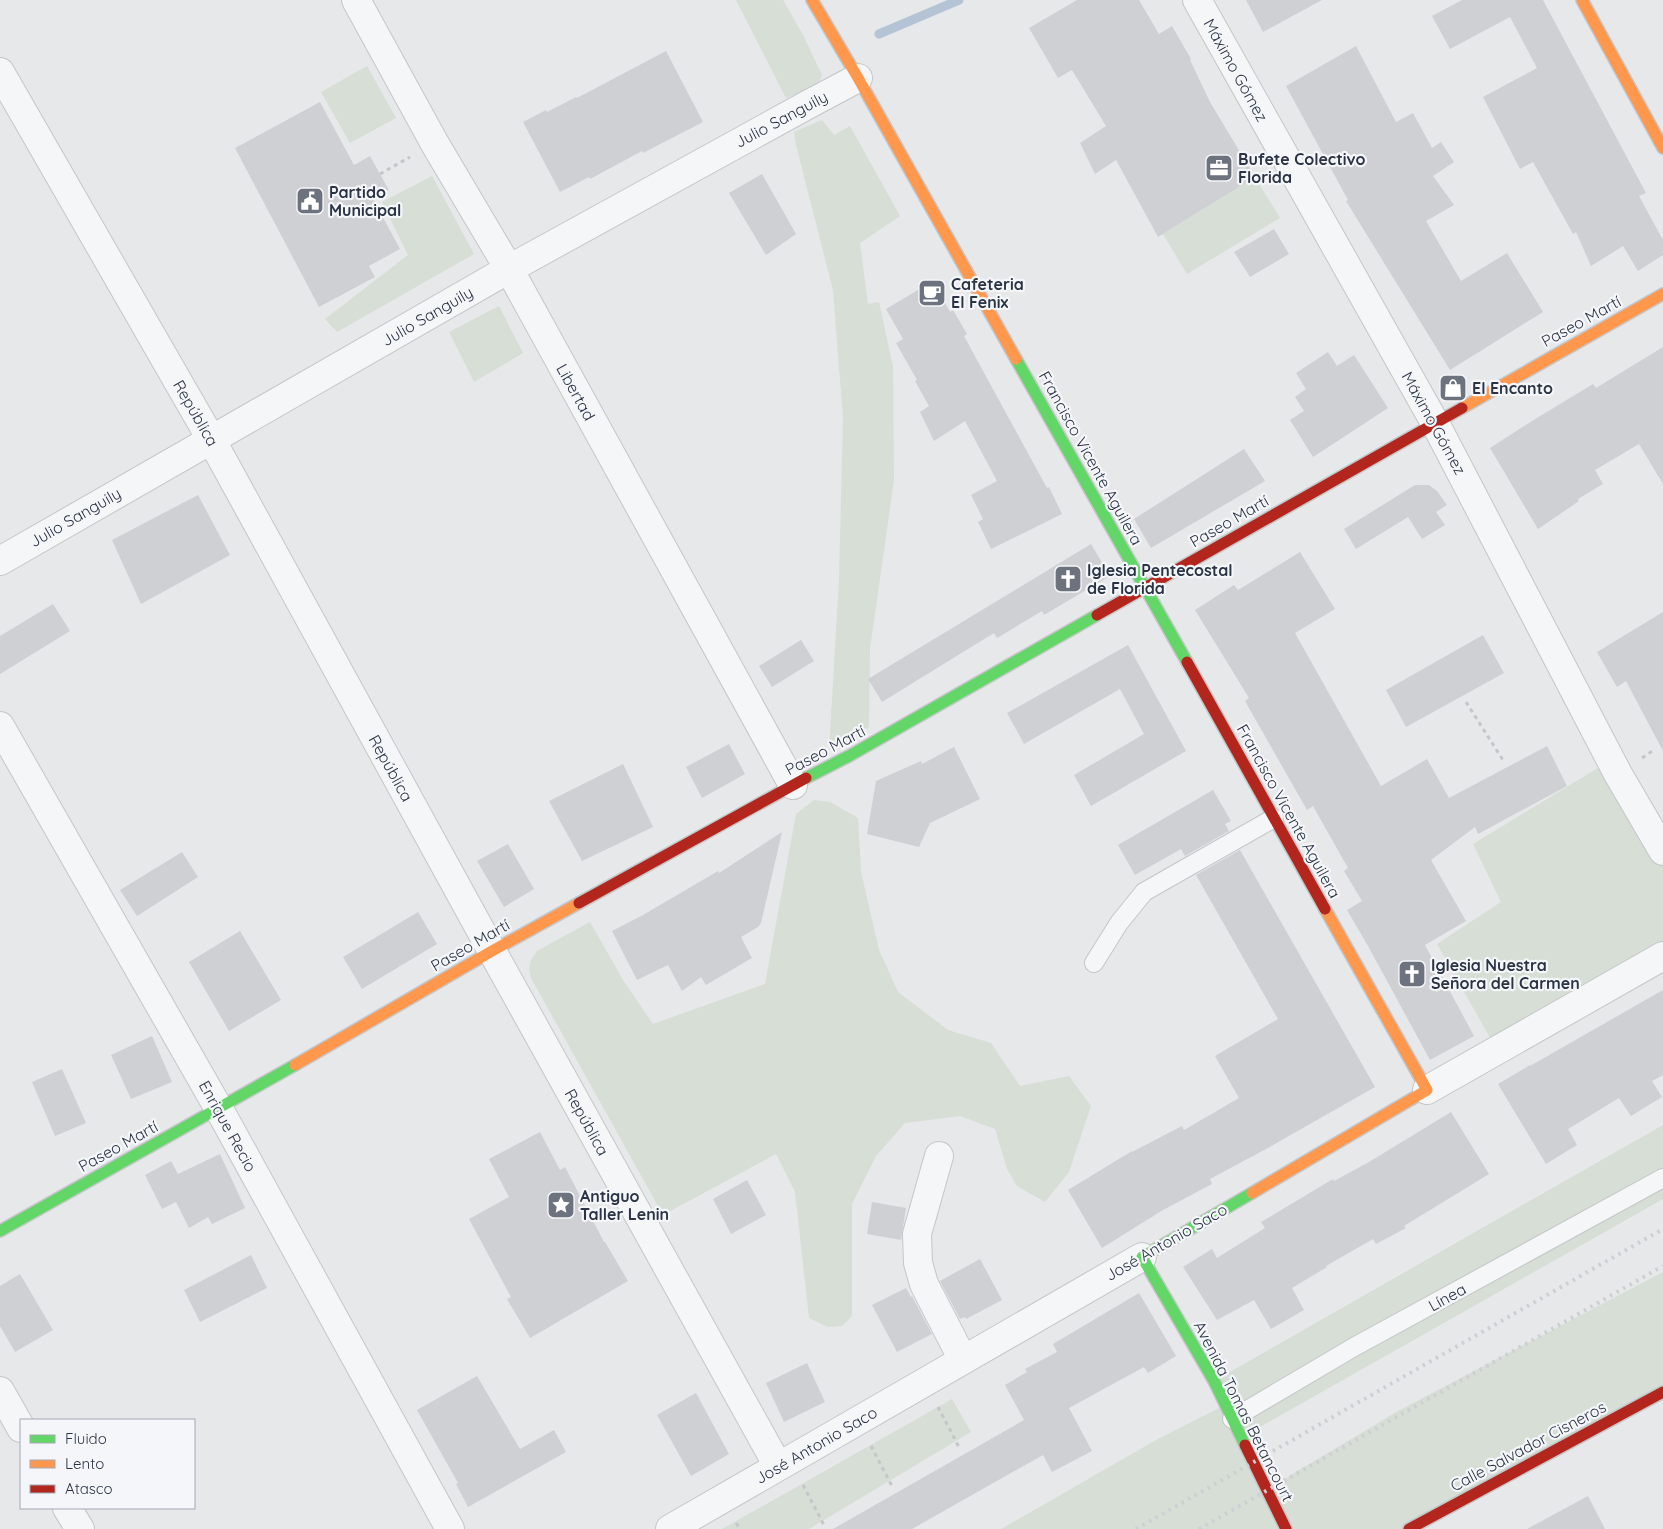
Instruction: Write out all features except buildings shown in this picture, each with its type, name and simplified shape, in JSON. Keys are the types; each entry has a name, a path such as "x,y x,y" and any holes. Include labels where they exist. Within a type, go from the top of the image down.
{"street":[{"name":"Libertad","path":"356,0 435,144 509,269 793,786"},
{"name":"Francisco Vicente Aguilera","path":"812,0 858,78 1427,1090"},
{"name":"Máximo Gómez","path":"1197,0 1435,423 1618,774 1663,851"},
{"path":"1582,0 1663,148"},
{"name":"República","path":"0,72 211,439 492,951 784,1463"},
{"name":"Julio Sanguily","path":"0,561 509,269 858,78"},
{"name":"Paseo Martí","path":"0,1231 219,1109 492,951 849,756 1663,294"},
{"name":"Enrique Recio","path":"0,726 219,1109 450,1529"},
{"name":"José Antonio Saco","path":"670,1529 1427,1090 1663,956"},
{"path":"939,1156 917,1234 918,1263 924,1284 963,1360"},
{"name":"Avenida Tomas Betancourt","path":"1142,1257 1214,1381 1286,1529"},
{"path":"0,1391 20,1426"},
{"name":"Calle Salvador Cisneros","path":"1409,1529 1663,1392"},
{"path":"68,1509 80,1529"}],"lane":[{"path":"1094,964 1119,922 1144,892 1274,818"},
{"name":"Línea","path":"1232,1419 1354,1347 1663,1178"}],"path":[{"path":"1466,702 1503,760"},
{"path":"924,1383 960,1449"},
{"path":"858,1421 893,1488"},
{"path":"784,1463 825,1527"}],"shaded area":[{"path":"736,0 783,0 803,35 822,75 817,86 786,98"},
{"path":"367,66 396,118 350,143 321,92"},
{"path":"822,120 834,135 850,126 900,216 860,243 868,304 879,302 893,367 894,480 870,649 869,727 829,749 839,581 843,418 833,290 794,132"},
{"path":"432,176 474,254 337,332 325,319 408,255 382,202"},
{"path":"1255,177 1280,218 1187,274 1163,234"},
{"path":"499,306 523,353 474,382 449,332"},
{"path":"1611,760 1663,851 1663,956 1497,1050 1437,944 1501,902 1473,844"},
{"path":"814,800 830,802 858,818 861,872 879,950 898,992 948,1030 991,1043 1020,1086 1069,1076 1091,1106 1069,1172 1045,1202 1017,1186 1007,1169 995,1129 960,1116 905,1123 876,1156 852,1204 852,1316 842,1326 828,1327 809,1318 795,1192 776,1154 663,1215 531,978 529,968 531,960 537,951 590,922 623,980 653,1024 765,984 796,814"},
{"path":"1663,1125 1663,1199 1244,1436 1266,1490 1398,1411 1663,1272 1663,1392 1409,1529 1001,1529 1156,1440 1225,1405 1214,1381"},
{"path":"952,1399 971,1432 809,1529 722,1529"}],"waterway":[{"path":"879,34 959,0"}],"railway":[{"path":"1136,1529 1663,1229"},
{"path":"1199,1529 1663,1266"}],"traffic: fast":[{"path":"1016,359 1187,662"},
{"path":"806,778 849,756 1097,615"},
{"path":"0,1231 295,1065"},
{"path":"1245,1445 1214,1381 1142,1257 1252,1193"}],"traffic: slow":[{"path":"812,0 1016,359"},
{"path":"1582,0 1663,148"},
{"path":"1462,408 1663,294"},
{"path":"295,1065 579,903"},
{"path":"1252,1193 1427,1090 1325,909"}],"traffic: jam":[{"path":"1097,615 1462,408"},
{"path":"1187,662 1325,909"},
{"path":"579,903 806,778"},
{"path":"1409,1529 1663,1392"},
{"path":"1245,1445 1286,1529"}],"place":[{"name":"Bufete Colectivo Florida","path":"1219,168"},
{"name":"Partido Municipal","path":"310,201"},
{"name":"Cafeteria El Fenix","path":"932,293"},
{"name":"El Encanto","path":"1453,388"},
{"name":"Iglesia Pentecostal de Florida","path":"1068,579"},
{"name":"Iglesia Nuestra Señora del Carmen","path":"1412,974"},
{"name":"Antiguo Taller Lenin","path":"561,1205"}]}
